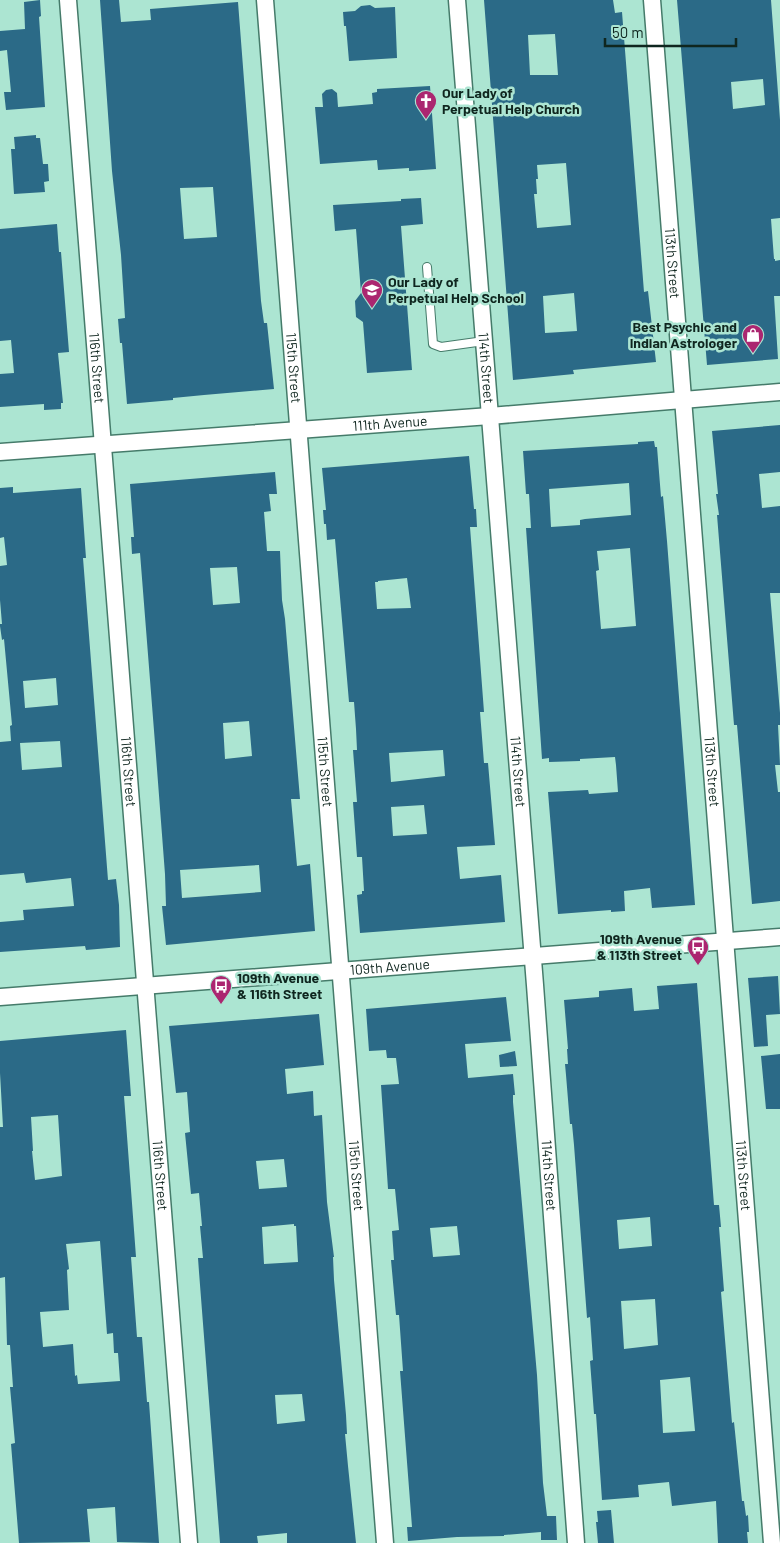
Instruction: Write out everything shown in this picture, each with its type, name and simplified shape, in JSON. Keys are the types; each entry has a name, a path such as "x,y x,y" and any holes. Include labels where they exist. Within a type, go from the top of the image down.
{"street":[{"name":"116th Street","path":"68,0 189,1543"},
{"name":"115th Street","path":"265,0 385,1543"},
{"name":"114th Street","path":"457,0 533,957 576,1543"},
{"name":"113th Street","path":"652,0 772,1543"},
{"name":"111th Avenue","path":"0,452 490,416 780,392"},
{"name":"109th Avenue","path":"0,997 780,937"}],"lane":[{"path":"427,267 433,344 441,347 484,341"}],"building":[{"path":"40,0 41,16 39,17 45,107 6,110 4,92 11,92 7,50 0,51 0,31 25,29 24,2"},
{"path":"100,0 119,0 121,22 151,20 150,9 238,2 261,301 264,323 267,323 274,389 127,404 118,319 125,318 121,255 112,171","holes":["213,187 217,237 184,239 180,188"]},
{"path":"484,0 613,0 615,13 622,12 644,292 648,291 656,362 573,370 574,374 513,380","holes":["555,34 558,75 530,75 528,35","566,163 571,225 537,228 534,194 537,194 537,165","574,293 577,331 545,333 543,296"]},
{"path":"677,0 771,0 780,120 780,218 771,219 774,259 775,261 780,260 780,296 774,296 778,359 707,365","holes":["763,79 765,105 733,109 731,82"]},
{"path":"370,5 375,8 395,7 397,58 349,61 343,12 355,11 361,6"},
{"path":"430,86 436,169 409,171 409,168 378,170 377,160 320,164 315,107 323,107 322,94 326,90 332,89 337,93 338,107 373,104 372,93 377,92 377,89"},
{"path":"36,135 36,138 40,138 43,164 48,164 49,181 44,182 45,192 14,194 11,149 15,149 14,137"},
{"path":"421,198 423,224 401,226 412,370 367,373 363,322 356,317 355,301 361,293 356,229 335,231 333,205"},
{"path":"57,224 69,352 58,353 63,403 61,403 61,409 44,410 44,404 0,407 0,374 14,373 11,340 0,341 0,229"},
{"path":"780,425 780,472 759,474 762,508 780,506 780,593 770,593 780,713 780,725 778,725 780,765 775,765 778,792 780,792 780,901 752,904 737,725 734,725 712,431"},
{"path":"654,441 655,447 657,447 667,541 695,905 652,908 650,888 624,891 625,911 611,912 611,910 558,914 548,792 588,790 589,794 618,792 616,765 615,757 549,762 549,758 542,759 526,528 531,528 529,494 526,494 523,451 638,444 638,442","holes":["629,483 631,515 585,519 580,520 580,525 551,527 549,489","630,548 636,626 601,629 596,571 599,570 597,551"]},
{"path":"469,456 477,527 470,527 484,712 480,712 484,763 488,763 495,845 457,847 460,879 501,875 505,922 360,933 357,895 362,894 362,891 364,891 362,857 357,857 353,802 357,802 353,750 357,750 354,702 349,702 335,539 327,540 326,524 324,524 323,510 326,510 322,468","holes":["407,578 411,608 377,609 375,582","443,750 445,776 391,782 389,753","424,805 427,834 393,836 391,807"]},
{"path":"275,472 277,494 269,494 271,511 264,512 267,551 280,551 282,600 300,799 291,799 297,866 310,864 315,931 166,945 162,906 166,906 165,874 156,756 140,553 132,554 131,537 134,537 130,484","holes":["237,567 240,603 213,605 210,568","249,721 252,756 225,759 223,723","259,865 261,892 182,898 180,870"]},
{"path":"13,487 13,493 81,488 86,558 83,558 108,880 116,879 120,947 86,950 85,946 0,952 0,922 24,920 23,910 74,906 71,878 26,883 24,873 0,875 0,742 11,741 10,726 12,725 4,639 2,640 0,626 2,624 0,566 7,565 4,537 0,538 0,488","holes":["56,678 58,705 25,708 23,681","60,741 62,767 22,770 20,743"]},
{"path":"778,976 780,1014 766,1015 768,1046 754,1047 748,978"},
{"path":"697,983 714,1205 719,1205 721,1227 719,1227 724,1291 721,1292 732,1423 734,1422 742,1501 744,1501 746,1516 748,1515 748,1543 718,1543 716,1501 672,1506 669,1482 638,1485 639,1497 602,1500 590,1361 593,1360 590,1317 587,1318 574,1145 572,1124 570,1124 565,1064 568,1064 568,1049 564,1000 599,997 599,991 632,988 634,1011 659,1009 657,986","holes":["650,1217 652,1246 619,1249 617,1220","655,1299 658,1345 624,1349 621,1301","690,1377 695,1431 663,1433 660,1380"]},
{"path":"506,997 511,1041 465,1044 468,1078 513,1074 515,1095 513,1095 513,1102 537,1375 543,1483 547,1516 556,1516 557,1540 541,1540 541,1532 408,1541 407,1527 412,1527 400,1371 403,1371 399,1315 396,1315 391,1260 394,1260 392,1231 399,1230 395,1189 388,1189 381,1085 399,1084 396,1058 387,1058 386,1050 369,1051 366,1009","holes":["457,1226 460,1255 433,1257 430,1228"]},
{"path":"319,1014 324,1065 285,1069 287,1094 313,1091 314,1116 322,1115 327,1202 334,1257 334,1280 346,1415 347,1434 345,1434 356,1543 287,1543 287,1533 257,1536 258,1543 220,1543 198,1258 203,1258 199,1193 191,1194 185,1133 190,1132 187,1092 176,1093 169,1026","holes":["284,1159 287,1187 259,1189 256,1161","294,1224 296,1226 298,1262 264,1264 262,1227","302,1394 305,1421 277,1424 275,1395"]},
{"path":"126,1030 131,1096 124,1096 136,1257 131,1257 137,1337 142,1337 147,1402 149,1402 159,1543 117,1542 115,1507 87,1509 90,1542 19,1543 11,1444 15,1443 10,1387 13,1387 10,1345 7,1345 5,1277 0,1278 0,1127 3,1127 0,1041","holes":["58,1115 62,1176 35,1180 31,1117","100,1241 107,1334 113,1333 114,1353 118,1353 120,1381 78,1384 77,1375 75,1376 73,1344 43,1347 40,1312 69,1310 67,1270 69,1269 66,1244"]},
{"path":"515,1051 517,1066 500,1067 499,1055"},
{"path":"780,1054 780,1109 766,1109 761,1056"},
{"path":"611,1510 614,1543 598,1543 597,1511"}],"place":[{"name":"Our Lady of Perpetual Help Church","path":"426,120"},
{"name":"Our Lady of Perpetual Help School","path":"372,309"},
{"name":"Best Psychic and Indian Astrologer","path":"753,354"},
{"name":"109th Avenue & 113th Street","path":"698,966"},
{"name":"109th Avenue & 116th Street","path":"221,1005"}]}
